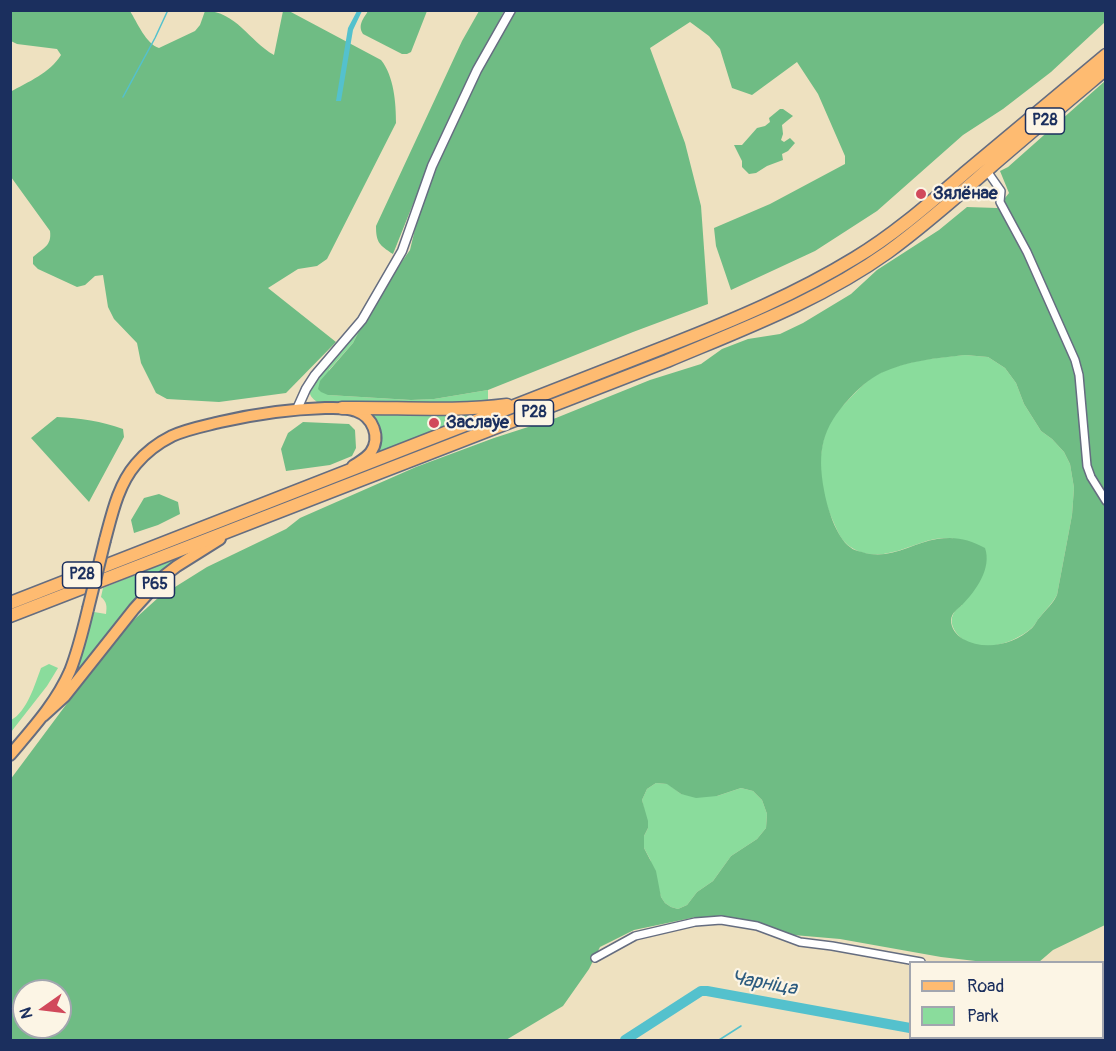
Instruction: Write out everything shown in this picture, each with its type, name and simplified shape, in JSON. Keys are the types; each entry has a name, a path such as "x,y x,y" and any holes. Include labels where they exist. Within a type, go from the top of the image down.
{"highway":[{"name":"Р28","path":"10,603 739,318 799,290 887,236 1106,55"},
{"name":"Р28","path":"10,616 595,390 774,317 823,292 888,252 1106,69"},
{"name":"Р65","path":"342,408 489,407 526,402"}],"main road":[{"name":"Р65","path":"12,751 42,716 57,695 70,670 117,497 135,464 150,449 170,437 201,426 260,414 297,409 342,408 357,411 373,425 375,443 368,455 336,475"},
{"name":"Р65","path":"42,716 65,696 134,609 164,576 212,543 253,523"}],"street":[{"path":"297,409 315,375 362,320 402,251 432,166 477,70 511,10"},
{"path":"987,171 1001,191 1000,202 1027,252 1075,360 1079,375 1087,466 1106,501"},
{"path":"595,958 635,936 695,922 721,920 757,926 800,942 911,961"}],"green space":[{"path":"11,11 130,11 146,37 159,48 195,31 205,11 216,12 234,21 274,55 283,11 289,11 381,60 389,74 395,98 396,123 327,259 317,266 298,269 268,288 336,342 286,393 219,402 167,399 156,393 141,363 137,343 114,319 108,307 103,275 95,276 85,285 77,287 38,269 33,264 33,257 50,240 50,231 11,177 10,92 45,72 61,55 57,49 17,44 11,41"},
{"path":"368,11 427,11 411,52 402,54 363,34 361,25"},
{"path":"479,11 504,11 437,144 393,254 379,243 376,226 462,41"},
{"path":"516,11 1105,11 1105,22 1051,72 1003,109 963,135 877,211 815,251 731,290 716,246 714,228 770,204 845,164 845,156 818,94 797,62 752,95 732,88 720,49 709,36 690,22 650,48 685,143 701,206 708,304 488,390 434,399 411,400 328,395 321,392 318,389 320,381 353,343 410,250 419,212 444,150 478,78"},
{"path":"1105,81 1105,925 1053,950 1040,961 975,961 840,939 782,934 731,922 696,917 634,930 600,947 589,969 563,1006 506,1040 11,1040 10,780 127,626 159,597 207,567 286,529 300,518 416,467 556,418 650,380 701,364 722,349 748,339 780,334 851,294 877,270 939,230 967,207 997,208 1009,193 1000,171 1008,167","holes":["965,355 988,357 1005,368 1016,383 1024,404 1041,431 1064,452 1070,464 1074,488 1072,515 1057,595 1051,604 1032,628 1017,639 999,644 980,645 963,639 954,631 951,623 954,613 981,579 987,556 985,548 968,540 950,538 928,541 891,553 872,554 854,550 840,536 833,521 825,497 821,463 827,430 833,420 852,395 881,373 911,363","656,783 667,784 681,794 696,798 717,796 741,788 753,791 762,800 767,814 766,828 757,839 731,856 713,881 697,892 687,905 678,909 665,903 661,897 656,871 644,848 648,821 642,800 647,789"]},
{"path":"780,109 793,116 782,125 781,140 784,142 790,138 795,143 782,154 783,160 749,174 742,167 742,161 734,145 742,145 757,128 770,122 769,118"},
{"path":"360,329 353,343 329,370 328,395 411,400 434,399 488,390 488,401 442,404 317,402 310,393 313,384 324,368"},
{"path":"965,355 988,357 1005,368 1016,383 1024,404 1041,431 1064,452 1070,464 1074,488 1072,515 1057,595 1030,629 1010,641 989,646 966,641 957,634 952,624 954,613 962,605 953,538 926,541 882,554 856,550 846,543 836,528 826,502 821,476 822,449 829,424 838,411 868,380 900,365"},
{"path":"361,410 479,414 377,454 379,444"},
{"path":"57,417 91,420 123,429 124,437 89,502 31,438"},
{"path":"303,422 349,424 355,430 356,448 352,456 330,465 286,471 281,449 288,433"},
{"path":"159,494 178,502 180,514 134,533 131,520 144,498"},
{"path":"182,556 68,686 77,667 94,612 106,614 106,604 101,597 103,588"},
{"path":"49,664 58,668 11,732 11,720 22,711 41,668"},
{"path":"656,783 668,784 681,794 717,796 741,788 753,791 762,800 767,814 766,828 757,839 731,856 713,881 697,892 687,905 678,909 665,903 661,897 650,859 644,848 644,836 648,828 642,800 647,789"},
{"path":"924,1039 1024,1039 1022,1040"}],"water":[{"path":"357,11 362,11 353,30 341,101 336,101 348,28"}],"waterway":[{"path":"123,97 168,10"},
{"name":"Чарніца","path":"625,1040 701,991 909,1028"},
{"path":"719,1040 741,1026"}],"place":[{"name":"Зялёнае","path":"921,194"},
{"name":"Заслаўе","path":"434,423"}]}
